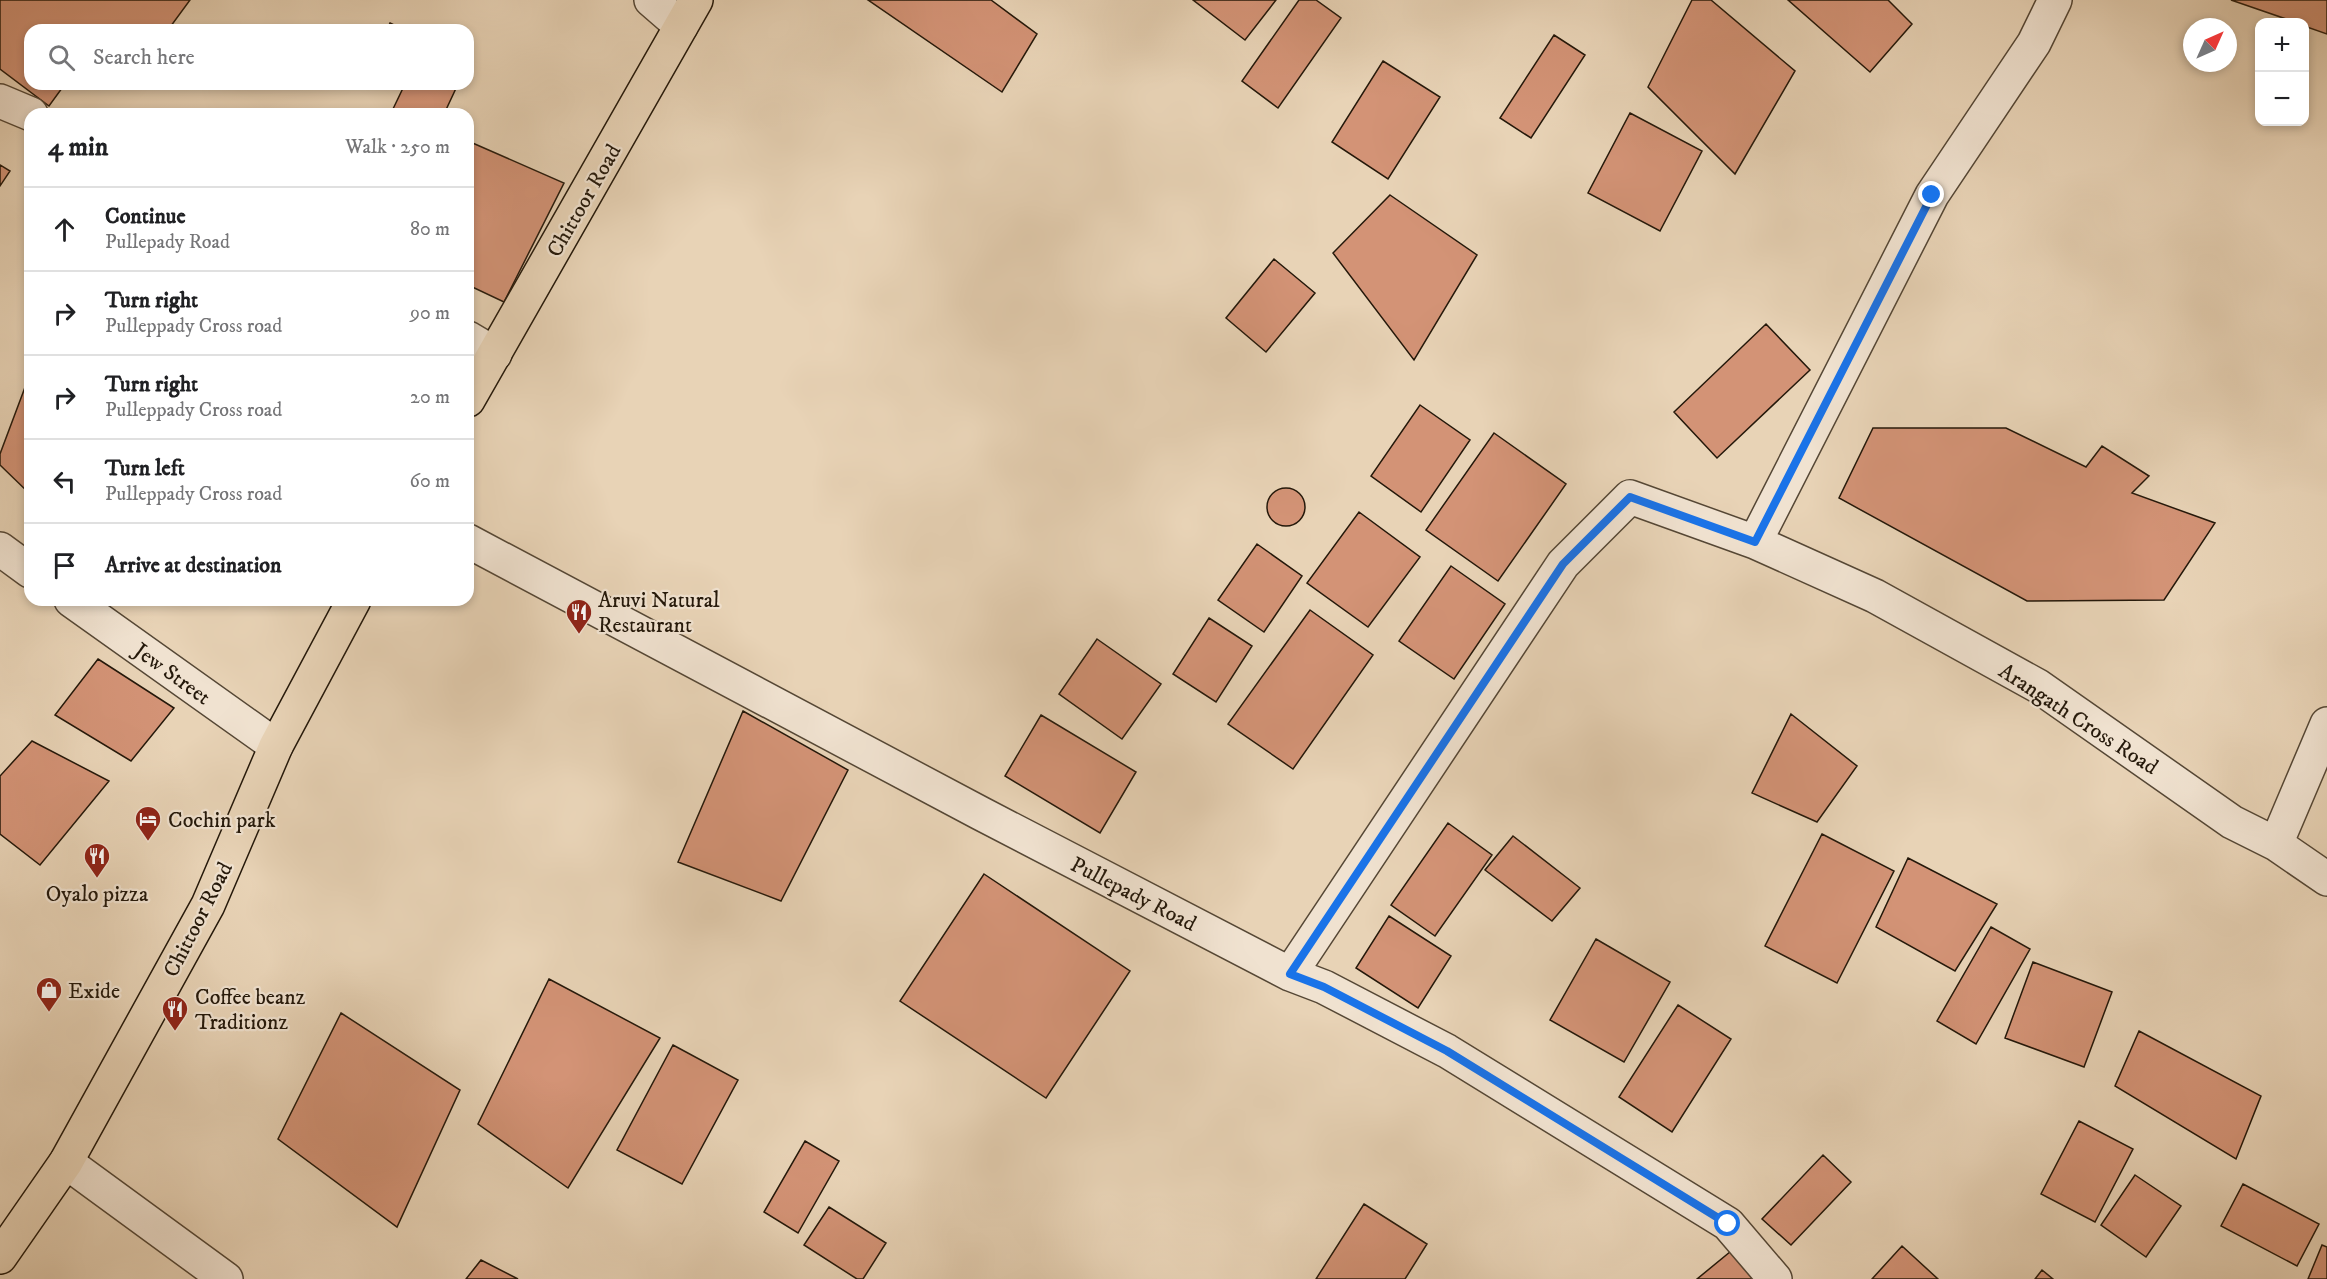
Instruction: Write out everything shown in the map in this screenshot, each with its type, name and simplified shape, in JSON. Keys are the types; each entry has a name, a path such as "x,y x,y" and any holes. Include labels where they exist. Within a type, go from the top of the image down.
{"main road":[{"name":"Chittoor Road","path":"474,377 482,346 689,13"},
{"name":"Chittoor Road","path":"6,1236 66,1162 208,905 276,746 351,606"}],"street":[{"path":"651,0 689,13"},
{"path":"1755,542 1932,195 2034,43 2055,0"},
{"path":"0,101 24,111"},
{"name":"Arangath Cross Road","path":"1290,974 1563,564 1630,497 1755,542 1875,596 2038,686 2232,822 2276,844 2327,879"},
{"name":"Pullepady Road","path":"474,544 980,813 1290,974 1324,987 1447,1051 1728,1224 1775,1279"},
{"path":"0,549 24,567"},
{"name":"Jew Street","path":"79,606 276,746"},
{"path":"2276,844 2327,724"},
{"path":"66,1162 226,1279"}],"building":[{"path":"0,0 190,0 172,24 24,24 24,87 0,69"},
{"path":"868,0 991,0 1037,34 1002,92"},
{"path":"1193,0 1276,0 1245,40"},
{"path":"1299,0 1316,0 1341,18 1278,108 1242,81"},
{"path":"1692,0 1711,0 1795,71 1735,174 1648,87"},
{"path":"1788,0 1888,0 1912,24 1870,72"},
{"path":"2231,0 2327,0 2327,34 2309,28 2309,18 2283,18"},
{"path":"1554,35 1585,55 1531,138 1500,118"},
{"path":"1383,61 1440,97 1388,179 1332,142"},
{"path":"28,90 61,90 49,106"},
{"path":"402,90 455,90 447,108 393,108"},
{"path":"1630,113 1702,151 1660,231 1588,193"},
{"path":"474,144 564,183 504,302 474,288"},
{"path":"0,165 10,171 0,186"},
{"path":"1390,195 1477,255 1414,360 1333,253"},
{"path":"1274,259 1315,293 1266,352 1226,318"},
{"path":"1766,324 1810,370 1717,458 1674,412"},
{"path":"24,390 24,488 0,465 0,454"},
{"path":"1420,405 1470,440 1421,512 1371,476"},
{"path":"1873,428 2006,428 2086,467 2102,446 2149,476 2132,493 2215,523 2164,600 2027,601 1839,498"},
{"path":"1494,433 1566,484 1498,581 1426,530"},
{"path":"1286,488 1299,494 1305,507 1299,520 1286,526 1273,520 1267,507 1273,494"},
{"path":"1359,512 1420,557 1368,627 1307,583"},
{"path":"1257,544 1302,576 1264,632 1218,600"},
{"path":"1451,566 1505,604 1454,679 1399,641"},
{"path":"1310,610 1373,655 1293,769 1228,724"},
{"path":"1209,618 1252,646 1216,702 1173,674"},
{"path":"1097,639 1161,684 1122,739 1059,694"},
{"path":"98,659 174,708 131,761 55,715"},
{"path":"743,711 848,770 781,901 678,862"},
{"path":"1791,714 1857,766 1817,822 1752,793"},
{"path":"1041,715 1136,772 1100,833 1005,776"},
{"path":"32,741 109,781 40,865 0,834 0,776"},
{"path":"1448,823 1492,855 1435,936 1391,905"},
{"path":"1822,834 1894,871 1837,983 1765,946"},
{"path":"1513,836 1580,888 1552,921 1485,870"},
{"path":"1908,858 1997,904 1955,971 1876,927"},
{"path":"984,874 1130,971 1046,1098 900,1001"},
{"path":"1389,916 1451,956 1418,1008 1356,968"},
{"path":"1991,927 2030,949 1976,1044 1937,1021"},
{"path":"1596,939 1670,982 1624,1062 1550,1020"},
{"path":"2033,962 2112,992 2084,1067 2005,1038"},
{"path":"549,979 660,1038 568,1188 478,1124"},
{"path":"1678,1005 1731,1039 1672,1132 1619,1097"},
{"path":"341,1013 460,1090 397,1227 278,1139"},
{"path":"2139,1031 2261,1096 2236,1159 2115,1086"},
{"path":"673,1045 738,1080 682,1184 617,1150"},
{"path":"2079,1121 2133,1149 2095,1222 2041,1194"},
{"path":"805,1141 839,1161 798,1233 764,1212"},
{"path":"1823,1155 1851,1182 1791,1245 1762,1219"},
{"path":"2135,1175 2181,1206 2146,1257 2101,1225"},
{"path":"2243,1184 2319,1224 2297,1266 2221,1226"},
{"path":"1364,1204 1427,1244 1405,1279 1316,1279"},
{"path":"829,1207 886,1243 863,1279 857,1279 804,1245"},
{"path":"2322,1245 2327,1247 2327,1279 2308,1279"},
{"path":"1902,1246 1938,1279 1872,1279"},
{"path":"1736,1247 1762,1279 1697,1279"},
{"path":"481,1260 518,1279 466,1279"},
{"path":"2042,1270 2053,1279 2035,1279"}],"place":[{"name":"Aruvi Natural Restaurant","path":"579,635"},
{"name":"Cochin park","path":"148,842"},
{"name":"Oyalo pizza","path":"97,879"},
{"name":"Exide","path":"49,1013"},
{"name":"Coffee beanz Traditionz","path":"175,1032"}],"route":[{"path":"1728,1224 1447,1051 1324,987 1290,974 1563,564 1630,497 1755,542 1932,195"}]}
